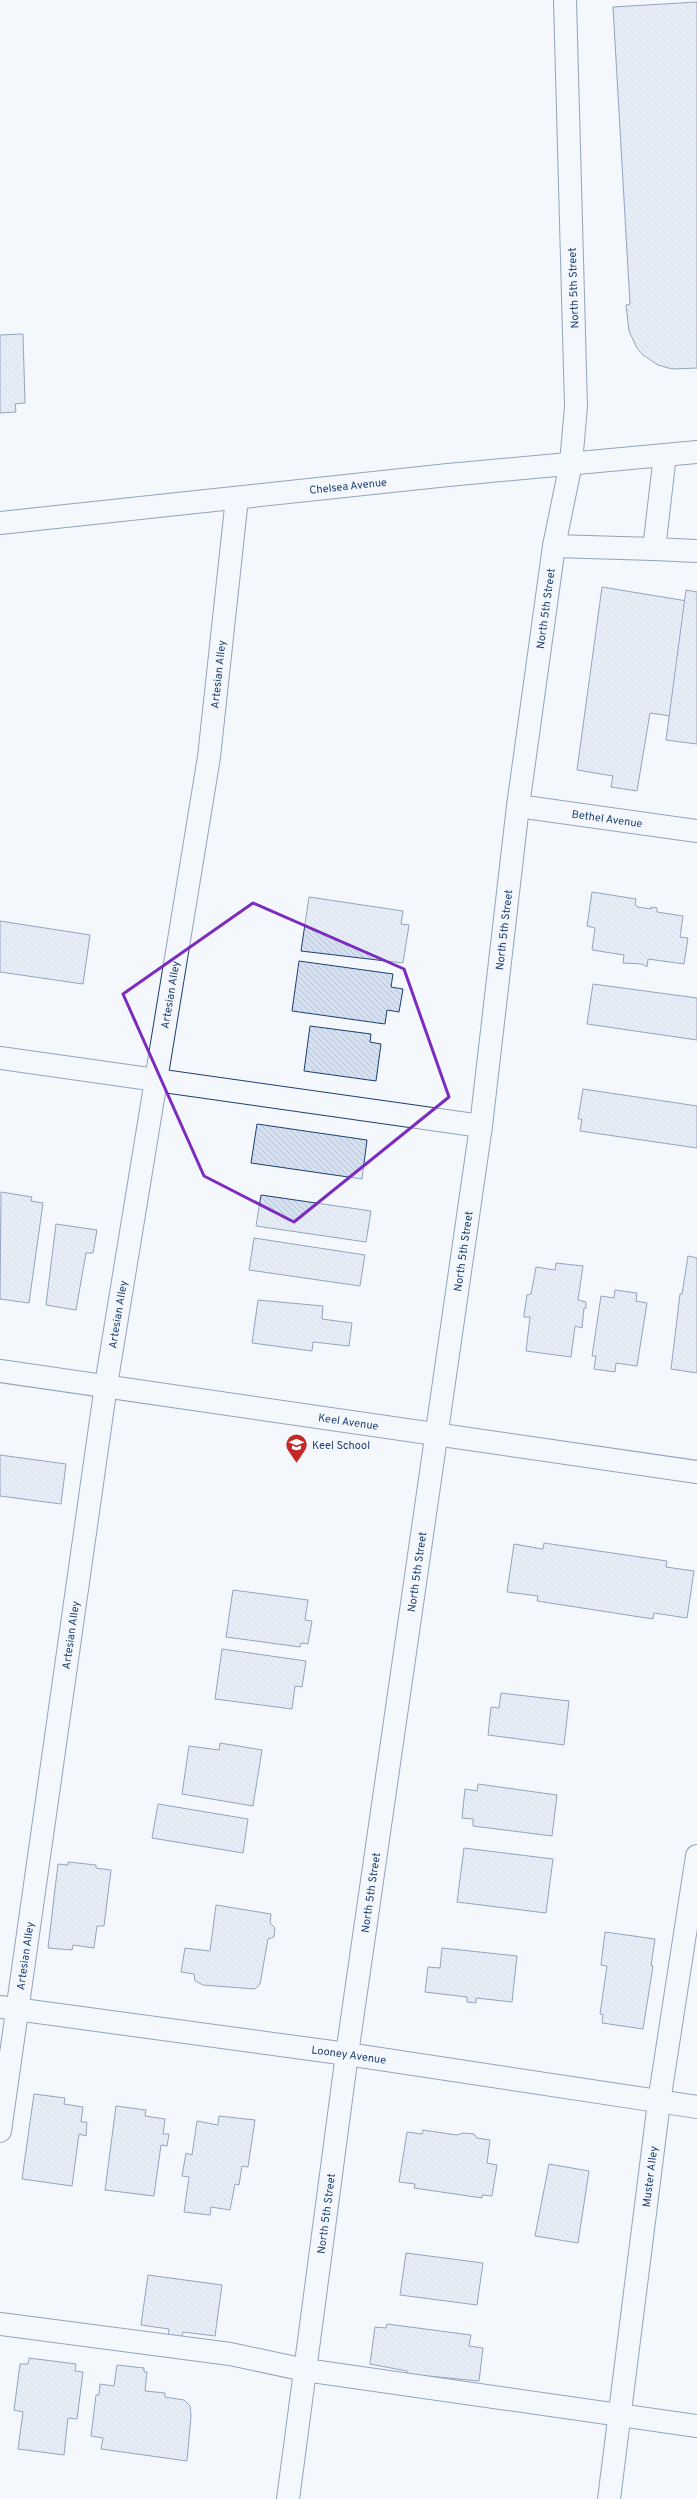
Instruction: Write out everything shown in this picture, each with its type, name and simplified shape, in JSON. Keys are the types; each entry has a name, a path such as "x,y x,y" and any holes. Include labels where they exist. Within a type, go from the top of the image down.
{"street":[{"name":"North 5th Street","path":"288,2499 347,2054 481,1126 518,806 554,546 571,463 576,407 565,0"},
{"name":"Chelsea Avenue","path":"0,523 571,463 697,452"},
{"path":"654,549 665,455"},
{"name":"Artesian Alley","path":"0,2131 9,2008 106,1385 210,757 237,498"},
{"path":"554,546 697,551"},
{"name":"Bethel Avenue","path":"518,806 697,831"},
{"path":"0,1058 481,1126"},
{"name":"Keel Avenue","path":"0,1371 106,1385 697,1472"},
{"name":"Muster Alley","path":"609,2499 659,2102 697,1856"},
{"name":"Looney Avenue","path":"9,2008 347,2054 697,2108"},
{"path":"0,2324 230,2354 305,2370 697,2426"}],"highlighted area":[{"path":"253,903 404,969 449,1097 294,1222 204,1176 123,994"}],"building":[{"path":"697,2 697,368 672,369 658,365 643,355 637,348 629,331 626,305 630,304 613,7"},
{"path":"23,334 25,403 15,404 16,412 0,413 0,335"},
{"path":"602,587 687,601 670,716 650,713 637,791 611,787 613,776 577,770"},
{"path":"686,590 697,592 697,744 666,740"},
{"path":"592,892 636,899 635,905 638,907 651,909 651,907 657,908 657,912 683,916 680,937 688,938 684,964 648,959 647,967 642,964 623,963 624,955 592,950 595,928 587,926"},
{"path":"309,897 403,911 401,924 409,925 403,963 301,951"},
{"path":"0,921 90,935 83,984 0,972"},
{"path":"299,961 393,974 391,987 403,989 399,1012 387,1010 385,1024 292,1011"},
{"path":"593,984 697,998 697,1040 587,1024"},
{"path":"310,1026 371,1034 370,1042 381,1044 376,1081 304,1071"},
{"path":"583,1089 697,1106 697,1148 580,1131 582,1119 578,1119"},
{"path":"257,1124 367,1140 362,1179 251,1163"},
{"path":"1,1192 32,1197 31,1201 43,1203 29,1303 0,1299"},
{"path":"261,1195 371,1211 366,1242 256,1226"},
{"path":"56,1224 97,1230 93,1253 86,1253 76,1310 46,1305"},
{"path":"254,1238 365,1255 360,1286 249,1270"},
{"path":"688,1256 697,1258 697,1373 671,1369 680,1294 682,1294"},
{"path":"556,1263 583,1266 578,1300 586,1302 586,1308 584,1308 582,1328 575,1326 571,1357 526,1351 530,1317 524,1317 524,1315 527,1295 531,1294 536,1267 555,1270"},
{"path":"615,1290 637,1293 636,1301 647,1303 637,1366 616,1363 615,1372 594,1369 596,1356 592,1356 601,1296 614,1298"},
{"path":"258,1300 323,1306 322,1319 352,1323 349,1346 313,1342 312,1351 252,1343"},
{"path":"0,1455 66,1464 61,1504 0,1496"},
{"path":"544,1543 667,1561 666,1567 694,1571 687,1618 654,1613 653,1619 537,1601 538,1596 507,1592 514,1544 543,1549"},
{"path":"233,1590 308,1600 305,1620 312,1621 308,1644 301,1643 300,1647 226,1637"},
{"path":"222,1649 306,1661 302,1687 295,1686 292,1709 215,1699"},
{"path":"501,1693 569,1701 564,1745 488,1735 491,1707 499,1708"},
{"path":"220,1743 262,1750 253,1806 182,1794 189,1746 219,1750"},
{"path":"478,1784 557,1795 552,1836 473,1826 473,1819 462,1818 465,1789 477,1791"},
{"path":"158,1804 248,1819 243,1853 152,1838"},
{"path":"464,1848 553,1859 546,1913 457,1902"},
{"path":"68,1862 96,1865 96,1868 111,1870 104,1926 97,1926 94,1948 73,1945 72,1950 48,1948 58,1864 68,1865"},
{"path":"216,1905 271,1914 270,1923 275,1928 274,1937 268,1939 260,1984 255,1989 203,1985 195,1981 194,1974 181,1972 185,1948 210,1951"},
{"path":"605,1932 655,1939 651,1966 653,1966 643,2029 602,2023 603,2015 600,2014 607,1966 601,1965"},
{"path":"442,1948 517,1956 512,2002 476,1998 476,2003 467,2002 467,1997 425,1992 428,1967 440,1968"},
{"path":"34,2094 65,2098 64,2104 83,2107 81,2122 87,2122 86,2136 79,2134 72,2186 22,2179"},
{"path":"116,2106 146,2110 145,2116 165,2119 163,2134 169,2134 167,2146 161,2145 154,2196 105,2190"},
{"path":"219,2116 255,2120 248,2167 242,2166 239,2185 235,2184 230,2210 211,2207 210,2215 184,2212 189,2177 182,2176 186,2153 192,2155 197,2121 218,2125"},
{"path":"423,2130 457,2135 463,2133 474,2134 477,2138 490,2140 487,2163 497,2165 492,2196 482,2195 482,2198 414,2188 415,2184 399,2182 407,2132 422,2134"},
{"path":"549,2164 589,2171 578,2243 535,2236"},
{"path":"406,2253 483,2263 477,2305 400,2295"},
{"path":"148,2275 222,2285 215,2336 183,2332 182,2338 168,2336 169,2329 141,2325"},
{"path":"387,2324 471,2335 469,2346 483,2348 479,2381 407,2374 407,2371 370,2364 375,2327 386,2328"},
{"path":"29,2358 76,2364 75,2371 83,2372 77,2419 68,2418 64,2455 18,2449 23,2412 14,2410 20,2364 28,2364"},
{"path":"117,2365 144,2368 144,2372 147,2372 145,2391 165,2393 165,2397 184,2400 190,2406 191,2416 187,2461 101,2449 103,2438 91,2436 96,2395 99,2395 100,2384 114,2386"}],"place":[{"name":"Keel School","path":"297,1464"}]}
